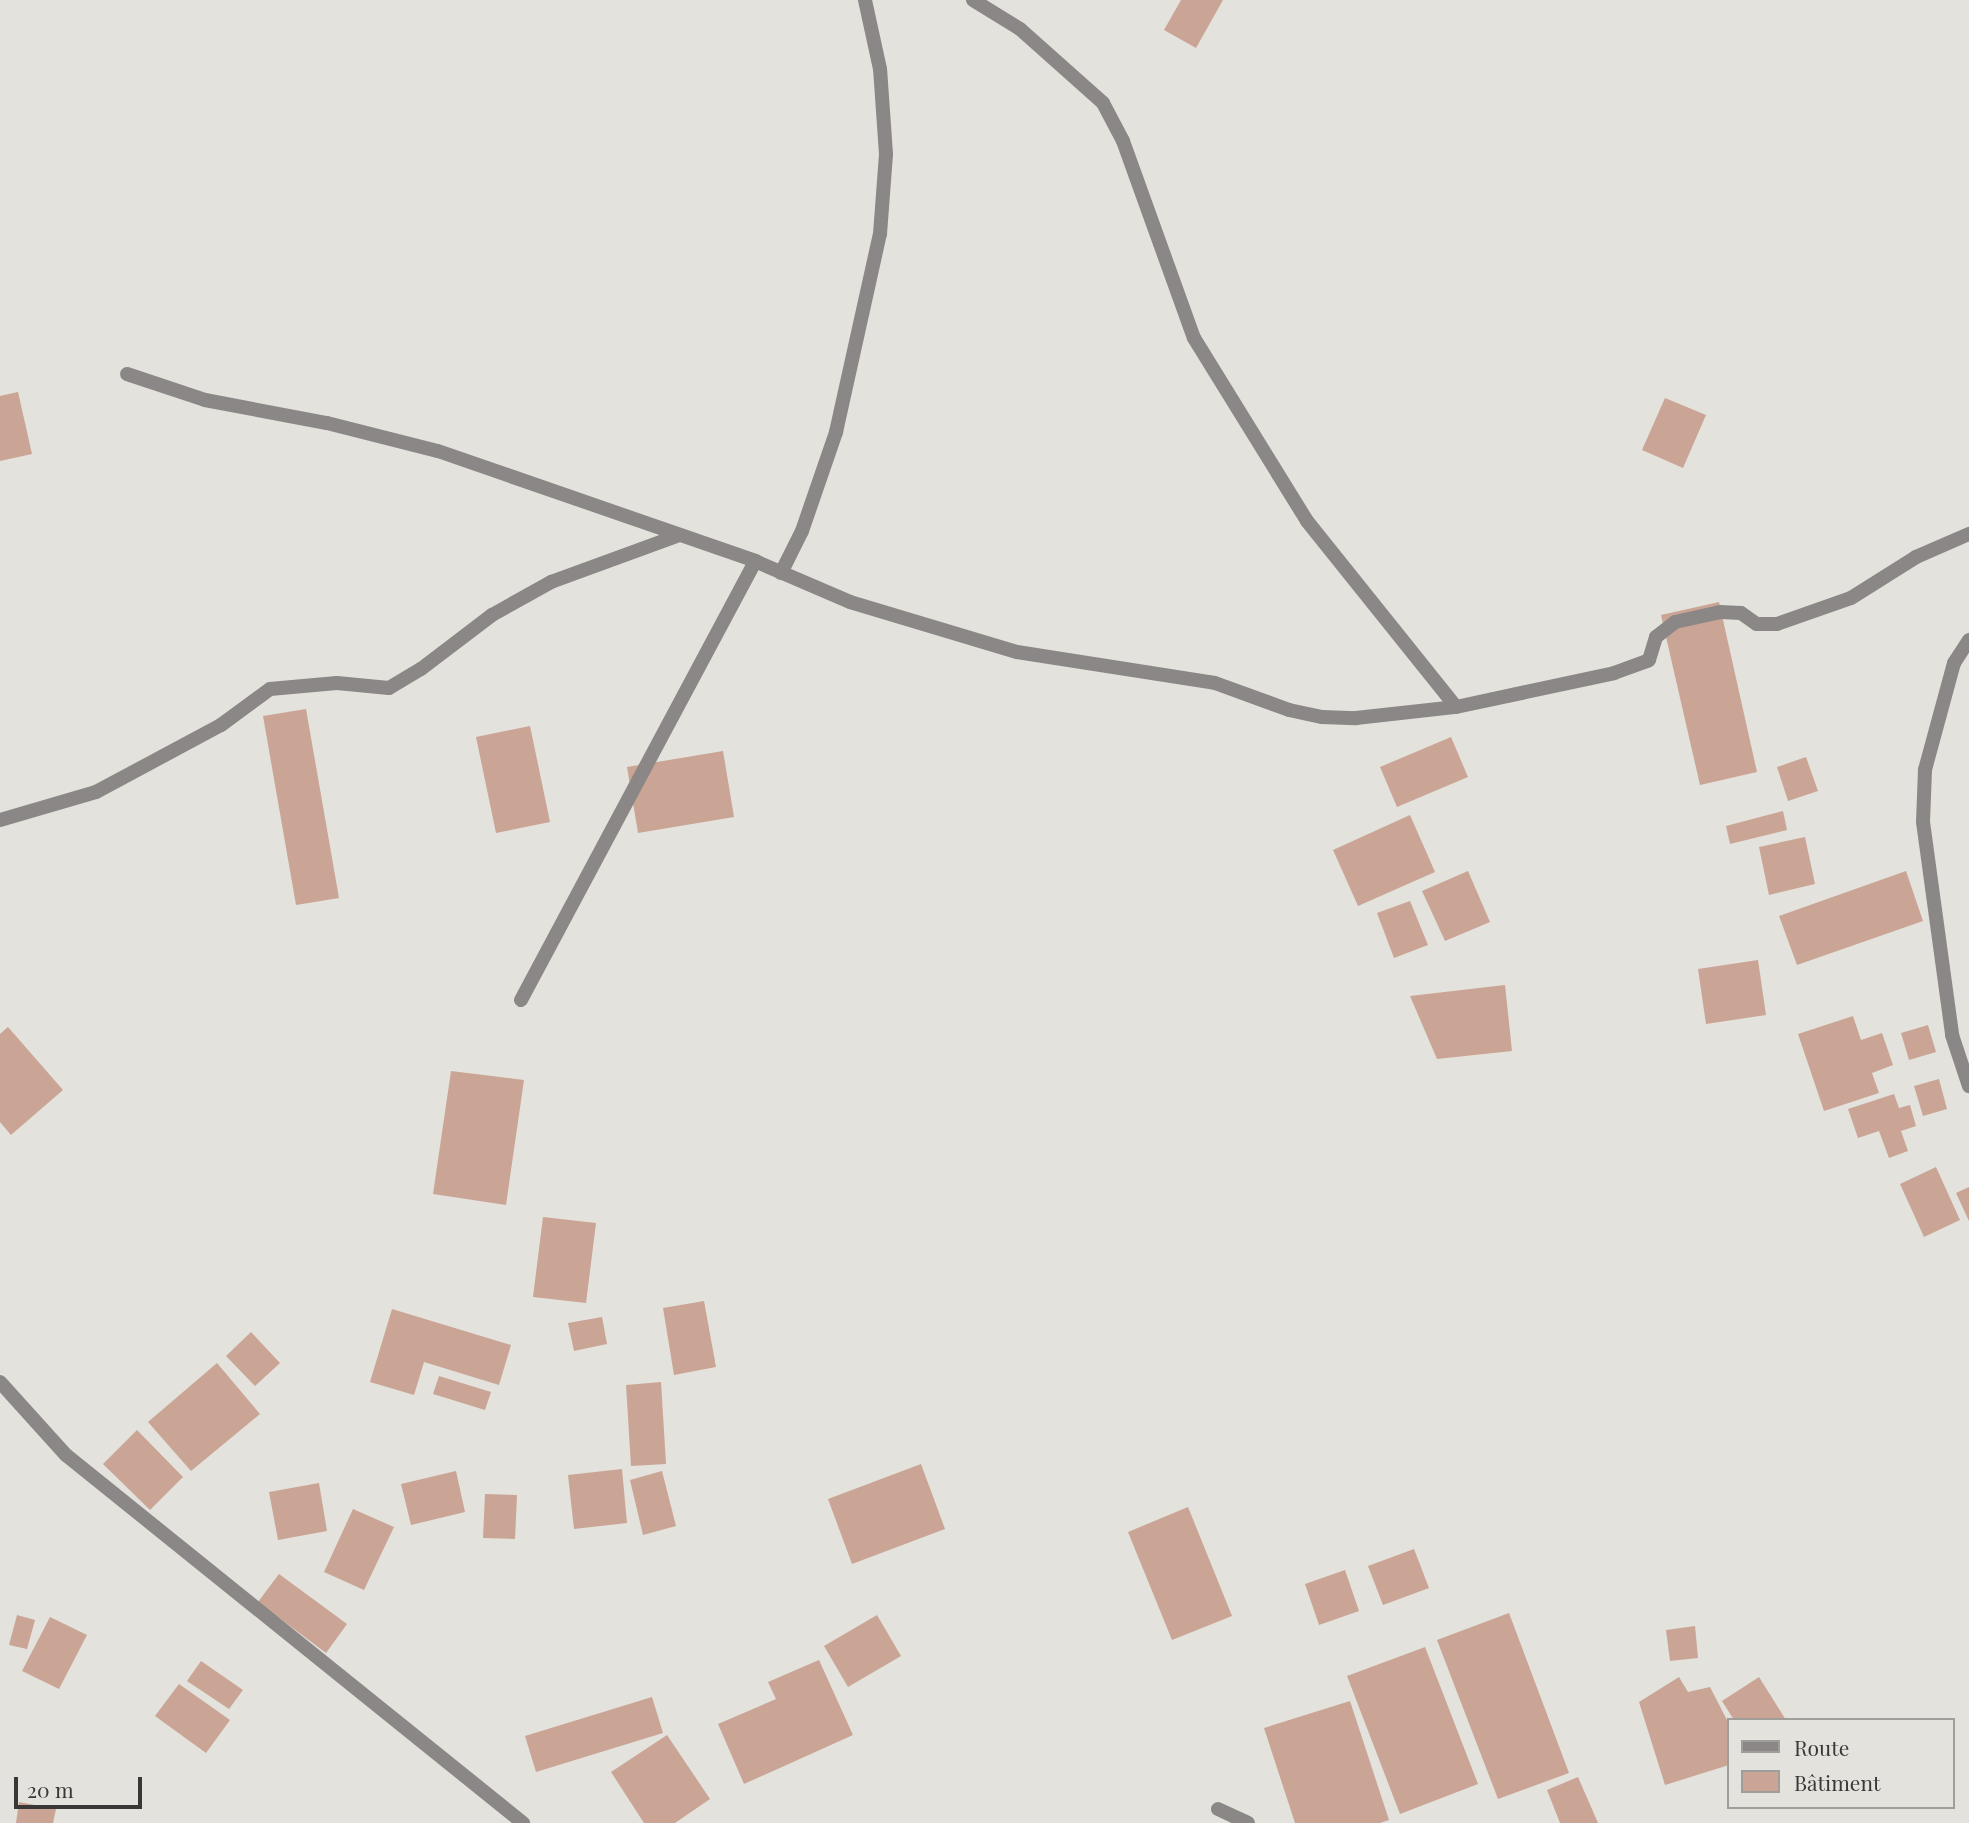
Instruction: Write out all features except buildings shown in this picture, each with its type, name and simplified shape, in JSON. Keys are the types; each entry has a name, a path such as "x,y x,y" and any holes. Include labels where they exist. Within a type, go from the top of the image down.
{"street":[{"path":"781,573 802,531 836,432 880,234 887,153 880,69 865,0"},
{"path":"973,0 1020,29 1104,103 1123,141 1194,338 1307,521 1456,707"},
{"path":"127,374 226,406 327,423 438,452 755,561 850,601 1017,652 1214,683 1289,710 1322,717 1356,718 1456,707 1614,673 1649,660 1656,637 1675,622 1720,612 1741,612 1756,624 1777,624 1851,598 1916,557 1969,534"},
{"path":"0,820 34,807 96,792 221,725 270,689 337,683 389,688 421,669 492,615 551,582 677,536"},
{"path":"521,1000 755,561"},
{"path":"1969,640 1954,663 1925,769 1923,822 1952,1035 1969,1086"},
{"path":"0,1382 66,1455 523,1823"},
{"path":"1218,1809 1248,1823"}]}
